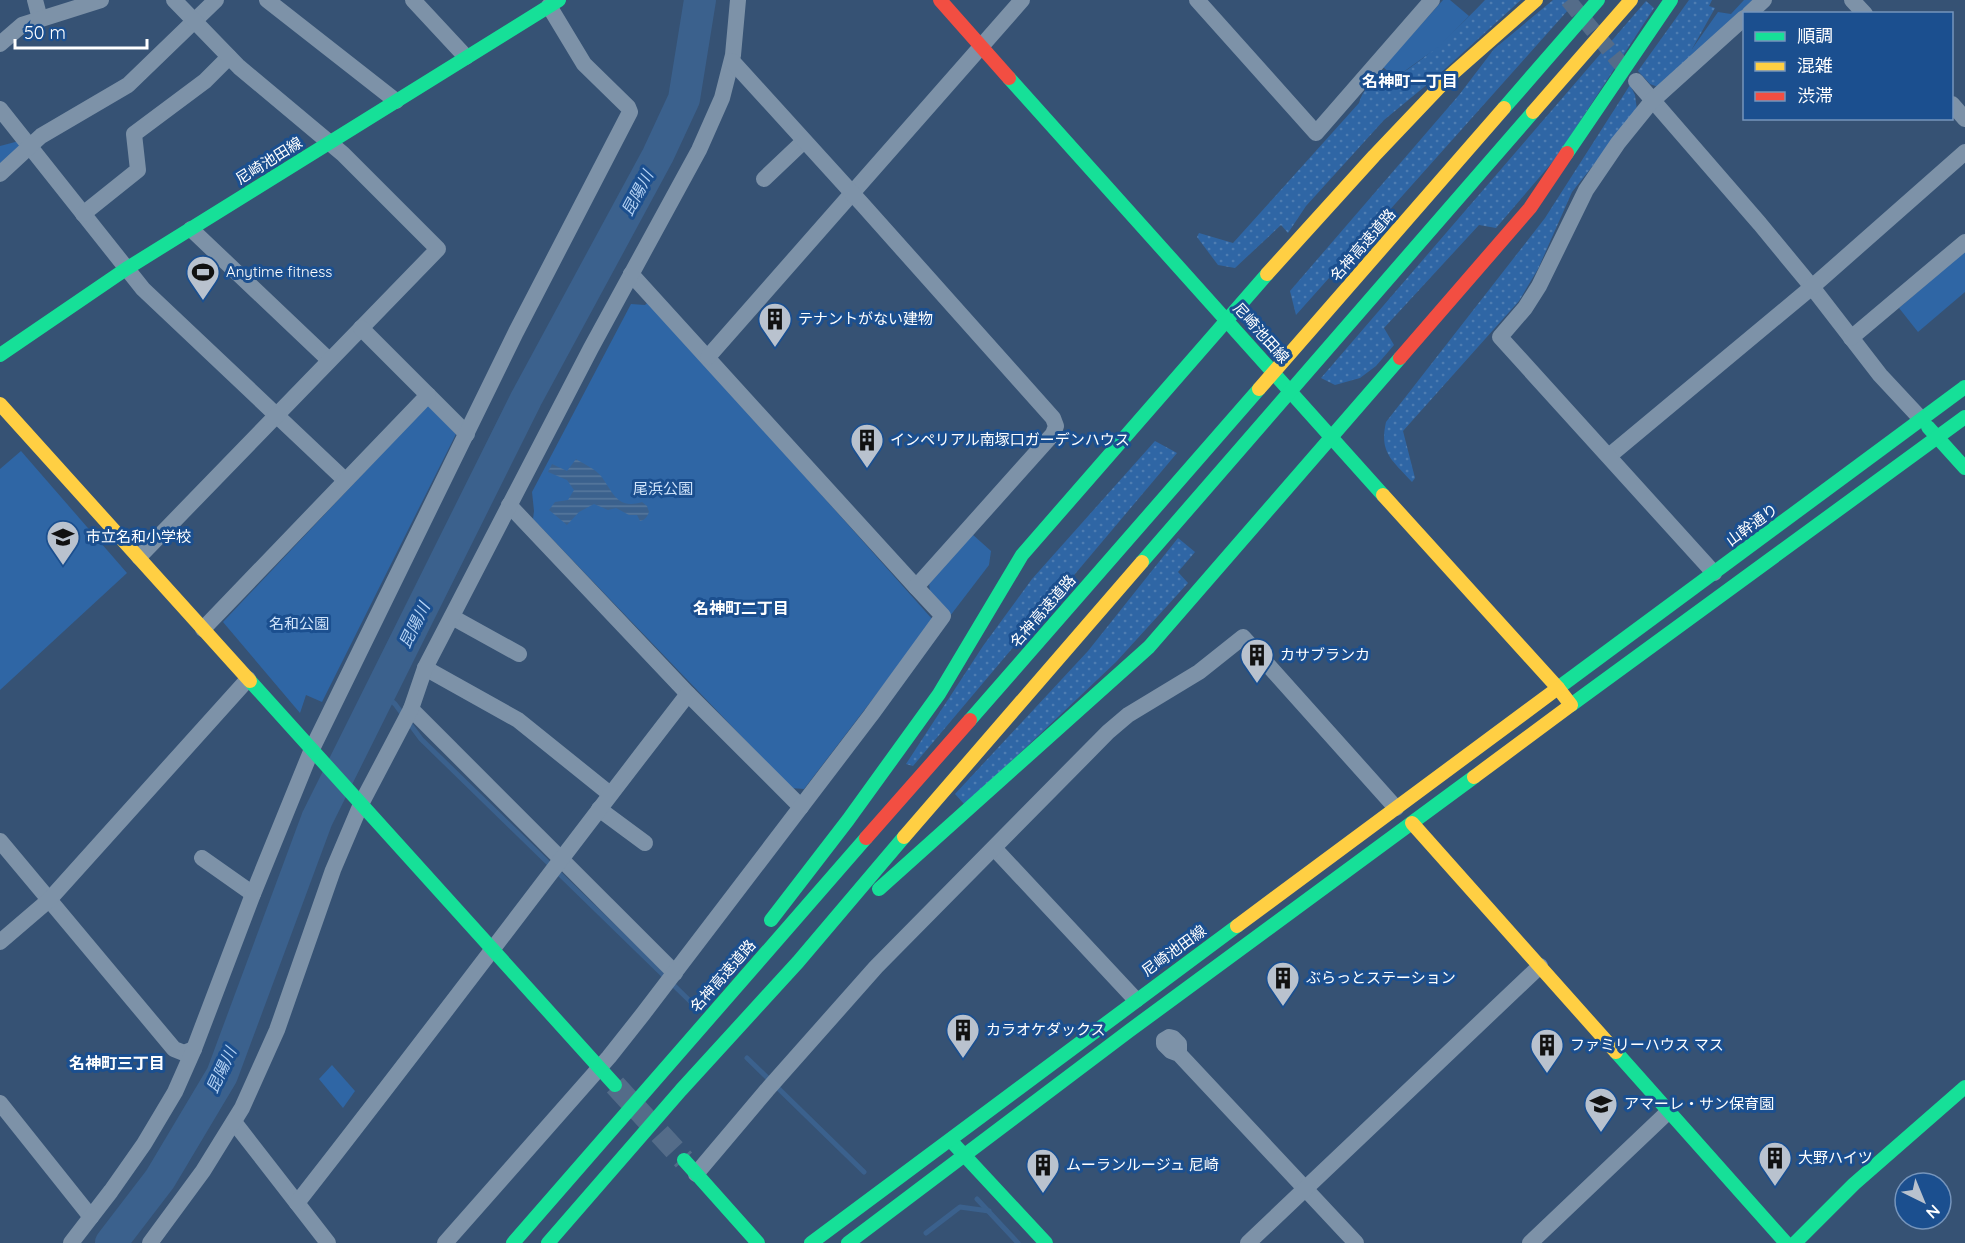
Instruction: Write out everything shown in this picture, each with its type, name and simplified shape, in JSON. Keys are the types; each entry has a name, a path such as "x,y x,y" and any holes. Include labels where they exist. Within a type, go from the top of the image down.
{"main road":[{"name":"尼崎池田線","path":"940,0 1571,705"},
{"path":"763,930 848,820 939,694 1022,555 1226,319 1451,75 1536,0"},
{"name":"名神高速道路","path":"513,1243 1598,0"},
{"path":"548,1243 681,1090 798,962 989,737 1631,0"},
{"path":"798,962 1149,647 1530,208 1671,0"},
{"name":"尼崎池田線","path":"0,355 126,269 554,3"},
{"name":"山幹通り","path":"1558,688 1965,387"},
{"path":"0,404 615,1085"},
{"path":"848,1243 1129,1031 1965,417"},
{"path":"1922,420 1965,468"},
{"name":"尼崎池田線","path":"811,1243 1558,688"},
{"path":"1412,823 1786,1243"},
{"path":"675,1056 728,976"},
{"path":"1795,1243 1854,1184 1965,1087"},
{"path":"949,1139 1046,1243"},
{"path":"684,1160 758,1243"}],"street":[{"path":"35,0 40,19"},
{"path":"0,44 22,26 101,0"},
{"path":"139,557 438,249 343,154 229,57 174,0"},
{"path":"0,174 41,136 128,85 216,0"},
{"path":"267,0 396,101"},
{"path":"413,0 466,57"},
{"path":"172,1243 154,1237 203,1171 234,1122 260,1070 277,1030 358,800 408,715 425,668 631,274 699,150 722,98 732,61 738,0"},
{"path":"708,357 1022,0"},
{"path":"1197,0 1317,133 1432,0"},
{"path":"1751,12 1764,0"},
{"path":"1852,0 1863,12"},
{"path":"71,1243 149,1135 175,1092 312,749 516,332 630,112 628,107 584,64 554,3"},
{"path":"1714,573 1500,337 1525,308 1539,286 1586,190 1618,143 1652,101 1743,19"},
{"path":"83,214 138,170 134,134 205,81 229,57"},
{"path":"732,61 1053,418 1056,426 1053,434 916,587"},
{"path":"1636,81 1812,287 1880,375 1922,420"},
{"path":"1953,105 1965,118"},
{"path":"0,109 143,289 345,480"},
{"path":"764,179 804,141"},
{"path":"1609,456 1812,287 1965,152"},
{"path":"191,229 329,360"},
{"path":"1851,338 1965,242"},
{"path":"445,1243 609,1057 801,807 943,616 631,274"},
{"path":"361,328 467,434"},
{"path":"203,628 428,394"},
{"path":"510,505 688,694 801,807"},
{"path":"452,617 519,654"},
{"path":"696,1174 876,967 1108,732 1128,715 1199,672 1243,637 1396,808"},
{"path":"425,668 518,720 610,794"},
{"path":"0,942 49,900 248,679"},
{"path":"297,1203 493,951 688,694"},
{"path":"408,715 671,978"},
{"path":"599,809 645,843"},
{"path":"0,842 174,1049 184,1053 194,1049"},
{"path":"994,848 1136,1000"},
{"path":"202,858 254,894"},
{"path":"1248,1243 1540,966"},
{"path":"1179,1054 1356,1243"},
{"path":"0,1103 91,1217"},
{"path":"1530,1243 1669,1111"},
{"path":"234,1122 328,1243"}],"green space":[{"path":"1443,0 1450,0 1469,16 1441,45 1395,78 1383,67"},
{"path":"1485,0 1521,0 1435,78 1384,120 1306,206 1288,233 1281,225 1235,268 1218,265 1197,237 1199,233 1233,243 1359,103 1366,89 1398,76 1422,59"},
{"path":"1553,0 1577,0 1296,315 1290,291 1459,95 1494,49"},
{"path":"1689,0 1712,0 1709,6 1715,8 1692,49 1692,56 1658,87 1650,84 1638,71"},
{"path":"1744,0 1754,0 1692,56 1692,49 1718,12 1731,14"},
{"path":"1646,1 1654,8 1556,158 1496,228 1479,225 1384,328 1394,345 1376,366 1360,378 1335,385 1321,378"},
{"path":"1630,85 1635,95 1637,110 1572,192 1538,269 1519,301 1403,431 1415,478 1412,482 1393,462 1386,449 1384,433 1386,422 1545,218"},
{"path":"19,141 24,146 0,167 0,146"},
{"path":"1965,251 1965,292 1918,332 1899,308"},
{"name":"尾浜公園","path":"649,301 933,620 804,789 791,788 533,519 532,492 631,304 645,305"},
{"name":"名和公園","path":"428,405 456,434 322,702 306,695 300,713 223,622"},
{"path":"1155,441 1177,453 913,766 906,764 983,646 1032,579"},
{"path":"21,451 127,573 0,690 0,469"},
{"path":"972,534 991,551 989,565 950,616 930,592 929,582"},
{"path":"1178,538 1195,552 1178,572 1188,583 1116,662 965,805 955,794 1088,651"},
{"path":"332,1065 355,1091 343,1108 319,1079"}],"shaded area":[{"path":"576,459 599,473 621,502 634,504 642,502 647,506 649,512 646,518 640,521 637,515 629,515 616,508 608,510 594,504 579,512 567,525 549,510 555,502 568,500 574,490 567,480 548,472 552,464 567,471"}],"waterway":[{"name":"昆陽川","path":"111,1243 160,1179 222,1075 317,819 526,399 658,155 684,99 700,0"},
{"path":"380,691 395,704 421,739 694,1005"},
{"path":"747,1058 864,1172"},
{"path":"977,1199 1018,1243"},
{"path":"926,1233 960,1207 989,1211"}],"tunnel":[{"path":"1568,0 1629,74"},
{"path":"615,1085 684,1160"}],"traffic: fast":[{"path":"0,355 126,269 559,0"},
{"path":"1504,108 1598,0"},
{"path":"1567,153 1671,0"},
{"path":"1009,78 1383,495"},
{"path":"1142,562 1533,112"},
{"path":"771,920 848,820 939,694 1022,555 1267,274"},
{"path":"879,889 1149,647 1400,358"},
{"path":"1558,688 1965,387"},
{"path":"970,720 1259,389"},
{"path":"1571,705 1965,417"},
{"path":"1928,427 1965,468"},
{"path":"250,681 615,1085"},
{"path":"848,1243 1129,1031 1474,777"},
{"path":"548,1243 681,1090 798,962 904,837"},
{"path":"513,1243 866,838"},
{"path":"811,1243 1237,926"},
{"path":"1616,1052 1786,1243"},
{"path":"1795,1243 1854,1184 1965,1087"},
{"path":"952,1142 1046,1243"},
{"path":"684,1160 758,1243"}],"traffic: slow":[{"path":"1267,274 1451,75 1536,0"},
{"path":"1533,112 1631,0"},
{"path":"1259,389 1504,108"},
{"path":"0,404 250,681"},
{"path":"1383,495 1571,705 1474,777"},
{"path":"904,837 1142,562"},
{"path":"1237,926 1558,688"},
{"path":"1412,823 1616,1052"}],"traffic: jam":[{"path":"940,0 1009,78"},
{"path":"1400,358 1530,208 1567,153"},
{"path":"866,838 970,720"}],"place":[{"name":"Anytime fitness","path":"203,301"},
{"name":"テナントがない建物","path":"775,348"},
{"name":"インペリアル南塚口ガーデンハウス","path":"867,469"},
{"name":"市立名和小学校","path":"63,566"},
{"name":"カサブランカ","path":"1257,684"},
{"name":"ぶらっとステーション","path":"1283,1007"},
{"name":"カラオケダックス","path":"963,1059"},
{"name":"ファミリーハウス マス","path":"1547,1074"},
{"name":"アマーレ・サン保育園","path":"1601,1133"},
{"name":"大野ハイツ","path":"1775,1187"},
{"name":"ムーランルージュ 尼崎","path":"1043,1194"}],"district":[{"name":"名神町一丁目","path":"1410,81"},
{"name":"名神町二丁目","path":"741,608"},
{"name":"名神町三丁目","path":"117,1063"}]}
